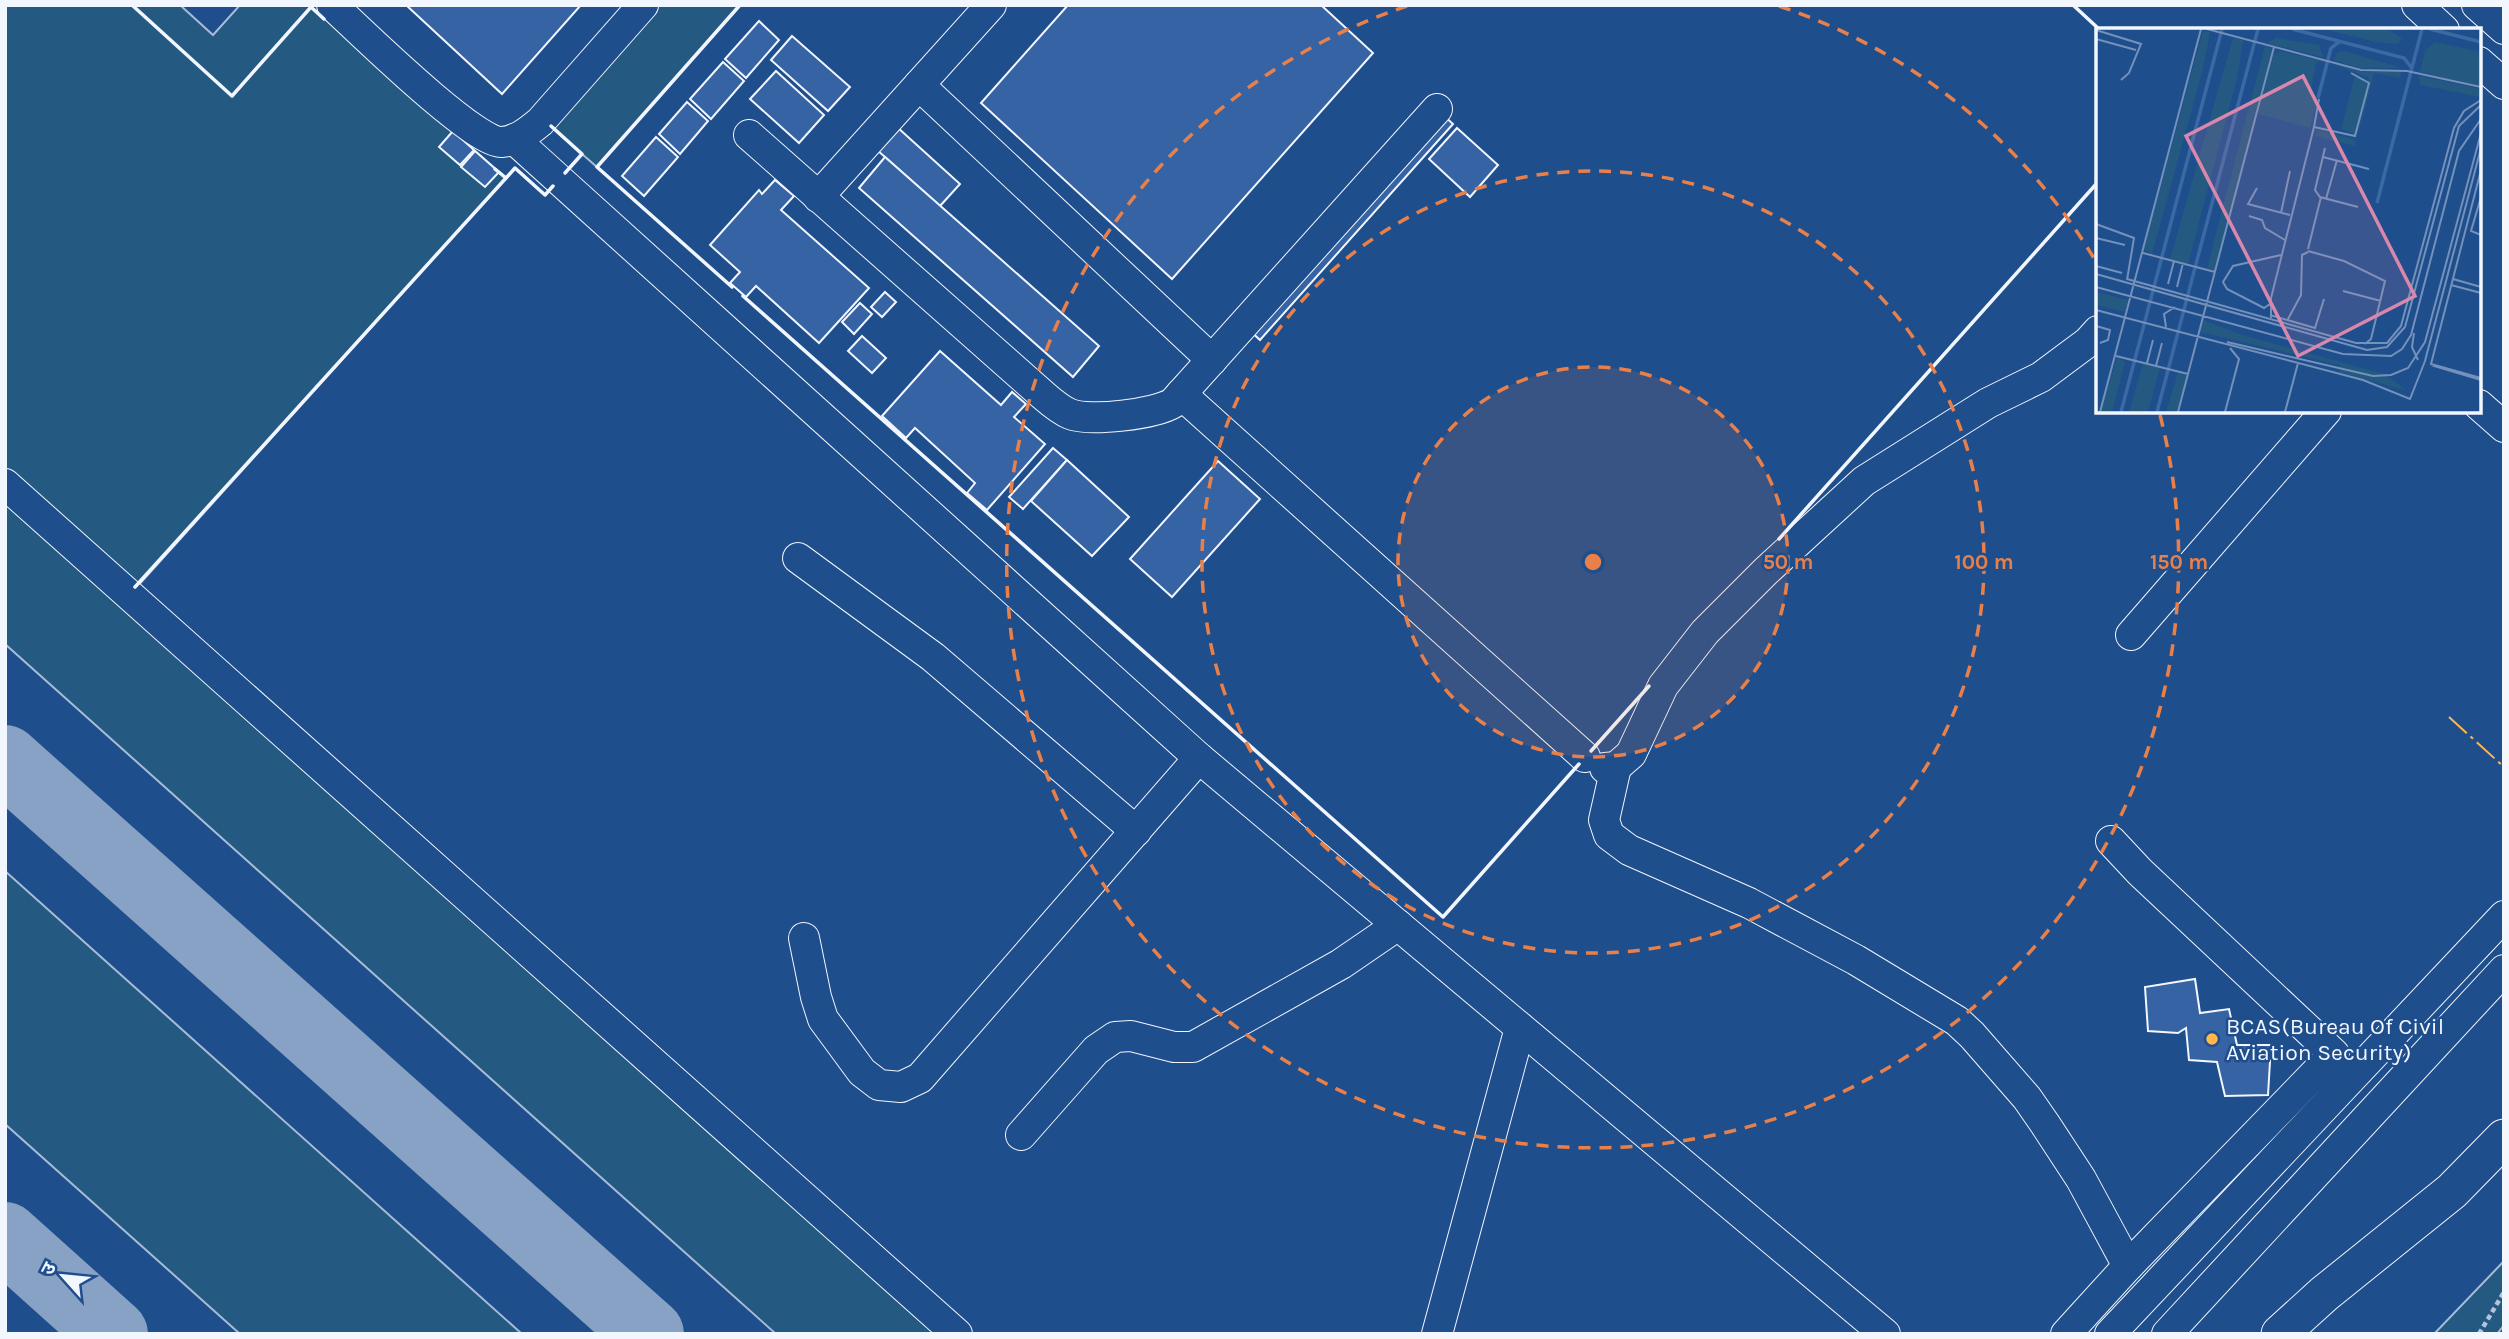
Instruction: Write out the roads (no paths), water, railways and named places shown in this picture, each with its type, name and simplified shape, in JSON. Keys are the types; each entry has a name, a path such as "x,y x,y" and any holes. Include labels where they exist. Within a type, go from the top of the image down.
{"main road":[{"path":"2280,1334 2323,1294 2452,1191 2504,1138"}],"street":[{"path":"332,5 472,129 501,143 526,134 540,122 643,5"},
{"path":"818,197 991,5"},
{"path":"2417,5 2442,28"},
{"path":"2477,5 2504,29"},
{"path":"2481,64 2504,84"},
{"path":"919,85 1212,360"},
{"path":"749,135 1058,408 1073,415 1089,417 1162,410 1181,394 1437,109"},
{"path":"514,139 1199,758 1885,1334"},
{"path":"1602,764 1631,754 1663,686 1705,632 1766,571 1864,481 1988,403 2041,377 2096,333"},
{"path":"1181,394 1602,764 1604,820 1609,835 1629,850 1749,903 1856,960 1957,1021 2027,1098 2081,1179 2128,1266"},
{"path":"2481,407 2504,427"},
{"path":"2131,635 2324,413"},
{"path":"5,484 957,1334"},
{"path":"798,558 933,657 1136,831"},
{"path":"804,938 823,1019 862,1072 879,1085 901,1087 920,1078 1199,758"},
{"path":"2066,1334 2128,1266 2334,1054 2140,872 2111,841"},
{"path":"2110,1334 2504,916"},
{"path":"1021,1135 1096,1050 1115,1037 1131,1036 1174,1047 1193,1047 1341,964 1398,925"},
{"path":"2167,1334 2504,970"},
{"path":"1437,1334 1520,1028"}],"place":[{"name":"BCAS(Bureau Of Civil Aviation Security)","path":"2212,1039"}]}
